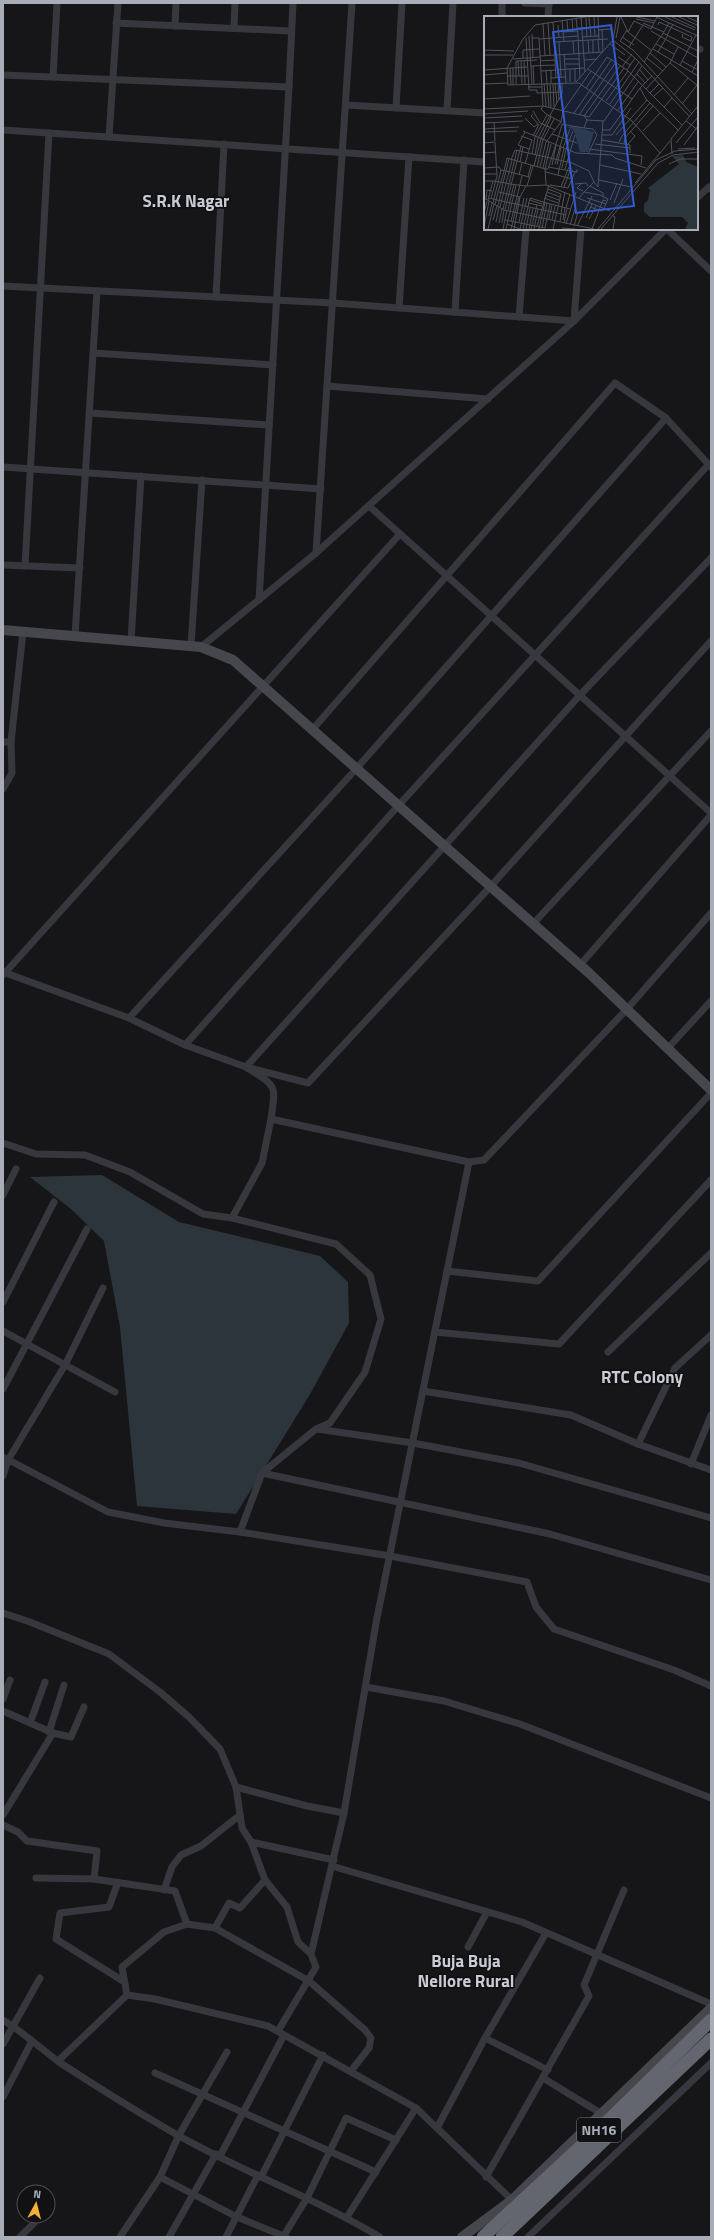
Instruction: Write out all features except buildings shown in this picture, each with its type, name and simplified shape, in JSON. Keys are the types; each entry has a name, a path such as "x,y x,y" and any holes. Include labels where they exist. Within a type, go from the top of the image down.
{"highway":[{"name":"NH16","path":"483,2237 608,2122 711,2020"},
{"name":"NH16","path":"502,2237 711,2039"}],"street":[{"path":"53,77 57,3"},
{"path":"109,137 118,3"},
{"path":"175,26 176,3"},
{"path":"234,28 235,3"},
{"path":"259,600 293,3"},
{"path":"316,553 352,3"},
{"path":"396,108 402,3"},
{"path":"447,110 453,3"},
{"path":"502,3 502,16"},
{"path":"525,3 549,4 548,16"},
{"path":"116,22 291,31"},
{"path":"3,74 289,87"},
{"path":"346,105 484,113"},
{"path":"3,130 484,162"},
{"path":"25,566 49,133"},
{"path":"216,297 224,144"},
{"path":"399,308 409,157"},
{"path":"455,312 464,160"},
{"path":"698,197 710,185"},
{"path":"519,317 526,230"},
{"path":"574,321 581,230"},
{"path":"196,646 259,600 316,553 574,321 666,230"},
{"path":"668,230 711,271"},
{"path":"3,286 333,303 574,321"},
{"path":"76,636 97,291"},
{"path":"94,353 272,365"},
{"path":"185,1045 398,806 710,466 666,418 615,383 312,730"},
{"path":"327,386 488,399"},
{"path":"90,413 269,425"},
{"path":"129,1018 356,769 666,418"},
{"path":"3,467 321,489"},
{"path":"131,641 141,476"},
{"path":"196,646 202,480"},
{"path":"369,506 711,814 580,965"},
{"path":"400,534 3,973 129,1018 185,1045 246,1066 308,1083 490,887 711,641"},
{"path":"246,1066 443,845 580,695 711,558"},
{"path":"3,565 80,568"},
{"path":"3,630 196,646 233,660 580,965 711,1090"},
{"path":"3,788 12,773 12,742 23,632"},
{"path":"533,924 711,731"},
{"path":"3,742 12,742"},
{"path":"271,1119 469,1162 484,1160 627,1009 711,913"},
{"path":"668,1048 711,1001"},
{"path":"232,1218 262,1163 271,1119 274,1091 269,1082 246,1066"},
{"path":"447,1271 538,1280 711,1093"},
{"path":"3,1143 36,1154 85,1155 130,1172 203,1214 232,1218 336,1244 370,1275 381,1319 365,1372 330,1423 316,1429 262,1473 240,1532"},
{"path":"311,1954 344,1813 400,1502 469,1162"},
{"path":"3,1195 16,1169"},
{"path":"435,1332 560,1344 711,1180"},
{"path":"3,1302 54,1202"},
{"path":"3,1389 86,1229"},
{"path":"608,1352 711,1253"},
{"path":"3,1476 6,1459 65,1365 103,1288"},
{"path":"3,1331 115,1392"},
{"path":"638,1444 675,1368 711,1335"},
{"path":"423,1391 571,1415 638,1444 711,1470"},
{"path":"691,1464 711,1416"},
{"path":"316,1429 413,1443 519,1463 711,1518"},
{"path":"6,1459 108,1512 164,1523 240,1532 390,1556 527,1582 536,1607 554,1629 674,1670 711,1686"},
{"path":"262,1473 550,1534 711,1580"},
{"path":"3,1613 109,1654 154,1687 189,1717 220,1749 236,1786 242,1828 251,1842 265,1880 287,1907 298,1942 311,1954 316,1967 281,2033 243,2111 169,2237"},
{"path":"3,1699 10,1680"},
{"path":"30,1723 45,1682"},
{"path":"4,1812 51,1732 64,1685"},
{"path":"366,1686 444,1701 520,1724 711,1798"},
{"path":"3,1711 51,1732 71,1737 84,1707"},
{"path":"236,1786 306,1806 344,1813"},
{"path":"164,1890 172,1867 181,1855 201,1846 240,1816"},
{"path":"3,1825 18,1832 26,1841 97,1850 94,1878"},
{"path":"251,1842 333,1863 522,1922 711,2004"},
{"path":"36,1878 94,1878 175,1891 187,1924"},
{"path":"215,1928 229,1903 240,1908 265,1880"},
{"path":"118,1882 109,1907 60,1913 56,1939 123,1981"},
{"path":"486,2177 589,1996 584,1985 624,1890"},
{"path":"468,1947 487,1912"},
{"path":"127,1995 123,1981 122,1967 164,1932 187,1924 215,1928 309,1981 365,2030 371,2038 369,2048 351,2071"},
{"path":"437,2128 485,2038 546,1932"},
{"path":"3,2044 40,1978"},
{"path":"127,1995 155,1999 261,2024 281,2033 416,2108 486,2177 512,2200"},
{"path":"58,2061 127,1995"},
{"path":"462,2237 512,2200 711,2008"},
{"path":"3,2020 14,2026 58,2061 179,2135 260,2176 347,2217 380,2237"},
{"path":"485,2038 548,2070"},
{"path":"3,2097 32,2041"},
{"path":"120,2237 160,2177 179,2135 227,2052"},
{"path":"226,2237 285,2131 322,2055"},
{"path":"528,2237 711,2063"},
{"path":"155,2073 243,2111 376,2172"},
{"path":"543,2078 602,2114"},
{"path":"347,2217 416,2108"},
{"path":"160,2177 237,2217 284,2237 308,2198 346,2118 396,2140"},
{"path":"20,2237 34,2224"}],"shaded area":[{"path":"102,1175 179,1222 320,1256 348,1282 349,1323 309,1396 236,1514 137,1506 120,1327 104,1241 71,1209 30,1177"}],"district":[{"name":"S.R.K Nagar","path":"186,201"},
{"name":"RTC Colony","path":"642,1377"},
{"name":"Buja Buja Nellore Rural","path":"466,1971"}]}
